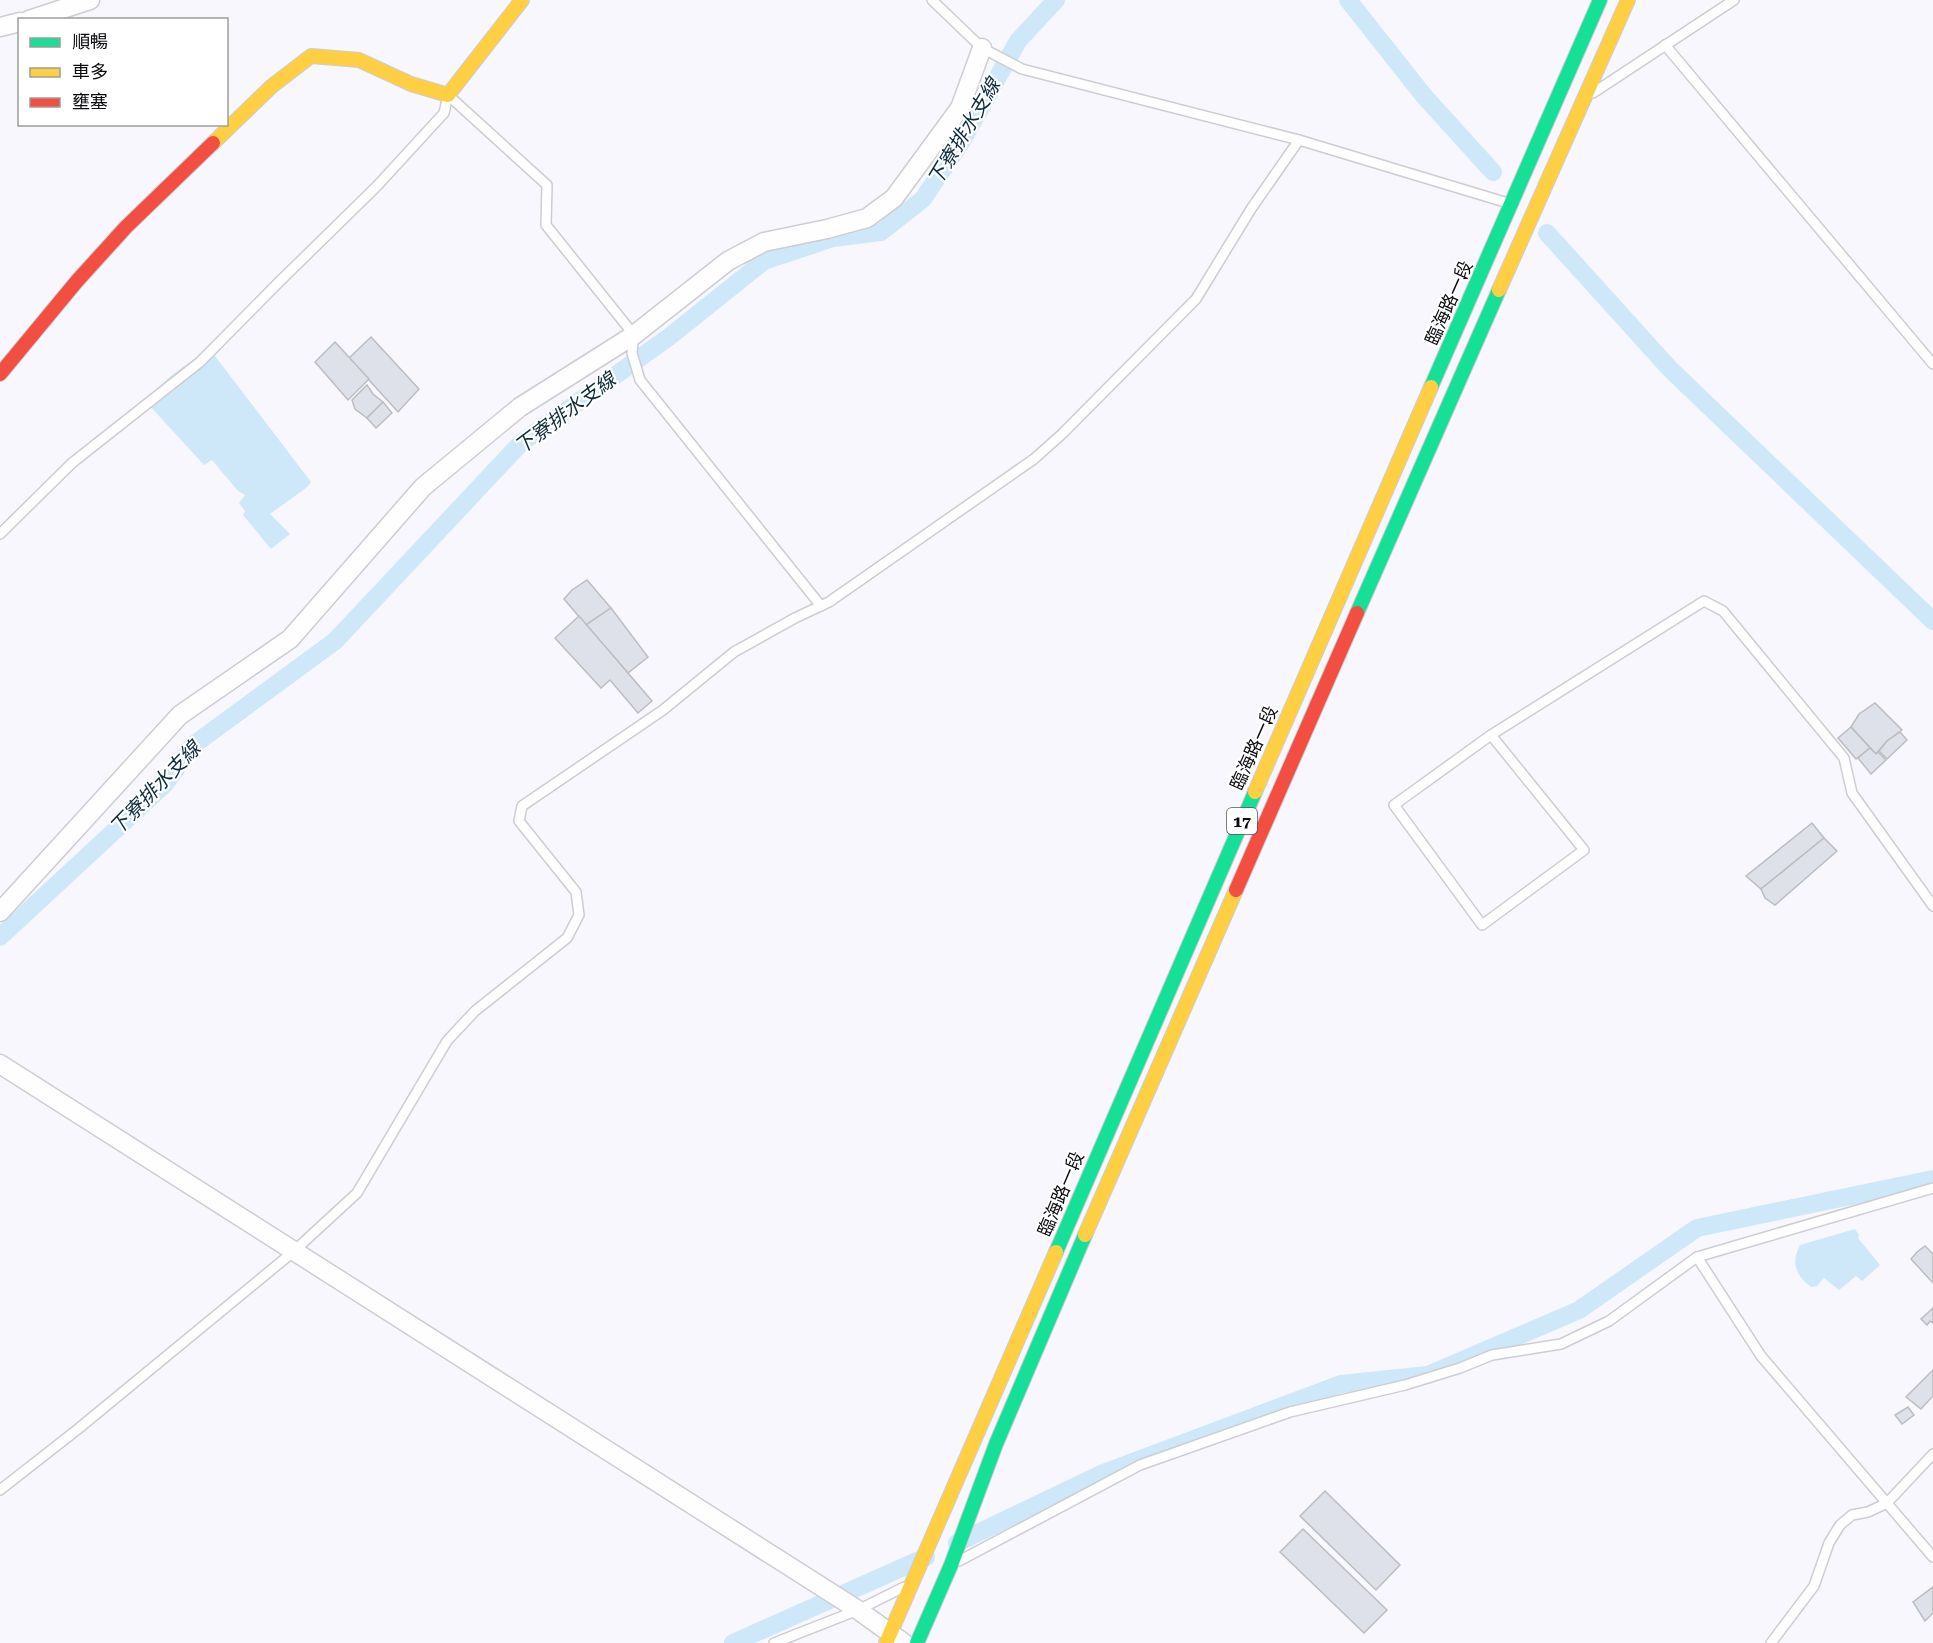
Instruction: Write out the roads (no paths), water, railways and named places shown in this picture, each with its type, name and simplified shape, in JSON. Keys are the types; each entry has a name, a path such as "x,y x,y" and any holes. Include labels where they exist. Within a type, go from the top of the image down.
{"main road":[{"path":"0,375 77,281 126,227 272,86 311,56 359,60 411,84 448,94 522,0"},
{"name":"臨海路一段","path":"917,1643 937,1564 1190,940 1600,0"},
{"name":"臨海路一段","path":"893,1640 913,1583 937,1564 996,1444 1055,1304 1582,100 1628,0"}],"street":[{"path":"34,18 78,2"},
{"path":"0,27 18,22"},
{"path":"0,912 180,715 290,639 423,487 520,407 634,335 728,261 764,242 867,218 894,198 960,108 982,48"},
{"path":"0,1064 858,1610 893,1640"}],"lane":[{"path":"932,0 982,48 1022,69 1299,140 1512,204 1544,157"},
{"path":"1557,138 1582,100 1734,0"},
{"path":"1665,45 1933,364"},
{"path":"448,94 546,185 546,225 634,335 632,353 640,380 821,606"},
{"path":"0,534 72,463 200,362 377,186 444,113 448,94"},
{"path":"0,1490 78,1429 293,1252 357,1193 447,1041 475,1011 567,938 579,915 576,892 519,821 522,807 663,710 734,652 829,602 1034,459 1062,434 1196,298 1251,209 1299,140"},
{"path":"1491,735 1584,850 1482,925 1394,805 1491,735 1704,601 1723,611 1844,758 1852,794 1933,906"},
{"path":"937,1564 1140,1465 1290,1412 1405,1385 1460,1368 1492,1355 1561,1344 1609,1321 1697,1257 1933,1188"},
{"path":"1697,1257 1761,1356 1933,1557"},
{"path":"1771,1643 1814,1586 1830,1543 1840,1524 1852,1515 1868,1512 1887,1503 1933,1454"},
{"path":"774,1643 858,1610 913,1583"}],"water":[{"path":"209,348 311,482 270,514 290,534 271,549 243,515 245,511 239,503 245,495 238,491 212,460 204,465 148,404 157,389"},
{"path":"1855,1229 1859,1235 1858,1238 1880,1265 1862,1281 1856,1276 1839,1290 1824,1278 1817,1286 1811,1287 1801,1278 1795,1263 1800,1245"}],"waterway":[{"name":"下寮排水支線","path":"0,937 165,784 192,746 335,641 521,443 669,337 764,261 833,238 881,232 923,199 962,141 1018,41 1056,0"},
{"path":"1348,0 1424,96 1493,172"},
{"path":"1547,233 1670,369 1933,621"},
{"path":"957,1543 1101,1474 1341,1384 1428,1375 1579,1310 1697,1228 1933,1179"},
{"path":"733,1643 926,1557"}]}
